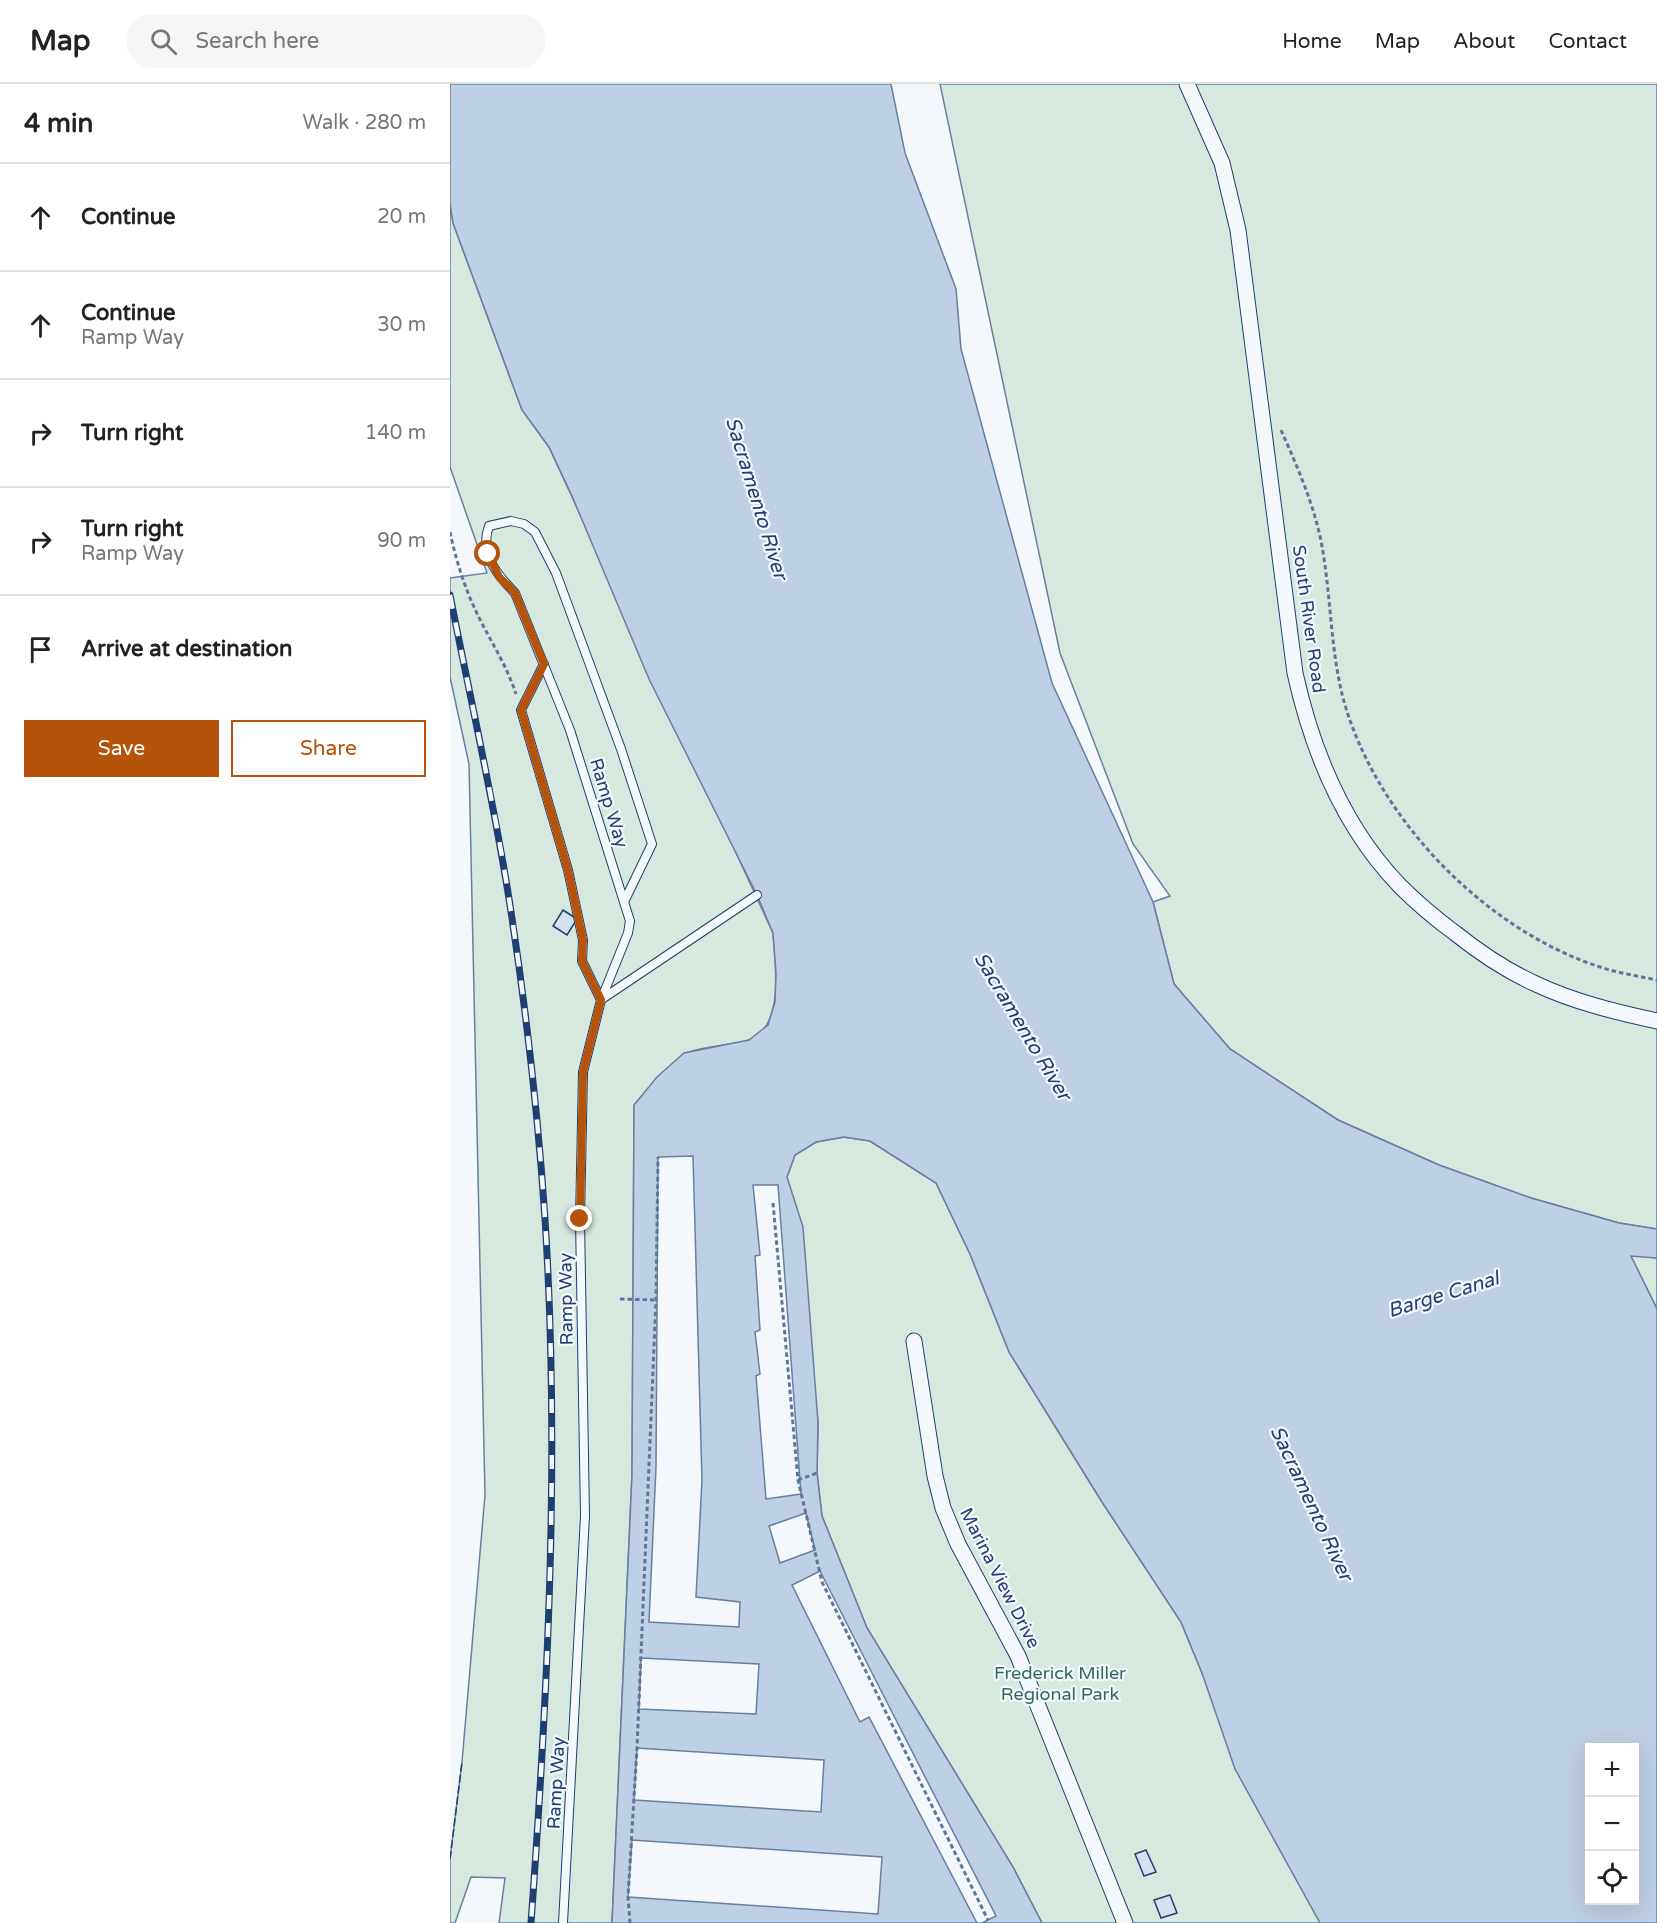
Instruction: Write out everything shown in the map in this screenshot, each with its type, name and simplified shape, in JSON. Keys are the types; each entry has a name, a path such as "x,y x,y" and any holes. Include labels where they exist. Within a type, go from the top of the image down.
{"street":[{"name":"South River Road","path":"1187,84 1222,163 1238,230 1294,673 1304,713 1321,761 1347,814 1366,844 1400,886 1477,950 1534,984 1561,995 1598,1007 1657,1021"},
{"name":"Marina View Drive","path":"914,1341 935,1476 943,1508 958,1544 1018,1656 1125,1923"}],"lane":[{"name":"Ramp Way","path":"563,1923 585,1516 580,1219 583,1072 601,1000 628,933 630,921 624,902 570,730 515,593 499,577 488,554 485,537 489,526 511,521 524,524 535,532 556,573 621,748 652,844 624,902"},
{"path":"544,664 521,710 568,870 583,940 582,961 601,1000 757,895"}],"path":[{"path":"1278,423 1306,486 1316,518 1337,665 1345,704 1363,751 1378,782 1395,808 1427,851 1454,877 1489,906 1531,935 1599,967 1657,980"},
{"path":"450,532 473,606 511,678 521,710"},
{"path":"630,1923 628,1897 637,1748 656,1300 658,1157"},
{"path":"773,1203 798,1480 822,1582 988,1920"},
{"path":"620,1299 656,1300"},
{"path":"798,1480 817,1473"}],"green space":[{"path":"940,84 1657,84 1657,1229 1619,1223 1531,1198 1439,1165 1338,1120 1230,1049 1174,984 1153,902 1170,896 1133,844 1060,653"},
{"path":"450,203 453,223 522,410 549,447 773,933 776,978 773,1010 767,1024 759,1034 746,1041 686,1053 668,1068 634,1105 632,1475 612,1923 499,1923 505,1878 471,1877 455,1923 450,1923 450,1859 462,1762 485,1495 469,764 450,677 450,578 487,573 450,467"},
{"name":"Frederick Miller Regional Park","path":"844,1137 870,1141 936,1183 970,1254 1009,1352 1102,1502 1181,1622 1202,1673 1320,1923 1042,1923 1013,1867 867,1628 822,1516 817,1473 818,1422 787,1177 795,1155 816,1142"},
{"path":"1630,1255 1657,1258 1657,1309"}],"water":[{"path":"450,84 891,84 905,153 956,289 961,349 1052,683 1153,902 1174,984 1230,1049 1338,1120 1439,1165 1531,1198 1619,1223 1657,1229 1657,1258 1631,1256 1657,1309 1657,1923 1320,1923 1235,1769 1202,1673 1181,1622 1102,1502 1009,1352 970,1254 936,1183 870,1141 844,1137 816,1142 795,1155 787,1177 803,1227 818,1422 817,1473 822,1516 867,1628 1013,1867 1042,1923 612,1923 632,1475 634,1105 657,1077 684,1053 749,1040 768,1025 775,1002 776,973 773,933 757,895 649,679 549,447 522,410 453,223 450,203"}],"pier":[{"path":"693,1156 702,1480 696,1597 740,1602 739,1627 649,1622 656,1467 658,1157"},
{"path":"753,1185 778,1185 801,1494 766,1499 756,1376 760,1374 755,1332 760,1330 755,1256 760,1255"},
{"path":"806,1513 815,1550 780,1563 769,1526"},
{"path":"820,1571 996,1916 982,1923 977,1923 869,1717 860,1722 792,1585"},
{"path":"641,1658 759,1664 756,1714 639,1709"},
{"path":"637,1748 824,1760 821,1812 634,1800"},
{"path":"632,1840 882,1857 878,1914 628,1897"}],"building":[{"path":"563,910 577,919 567,935 553,926"},
{"path":"1146,1850 1156,1872 1144,1876 1135,1854"},
{"path":"1170,1895 1177,1913 1161,1918 1154,1900"}],"railway":[{"path":"450,595 510,905 531,1062 545,1219 552,1395 552,1483 547,1659 531,1923"}],"fence":[{"path":"450,1859 462,1762"}],"route":[{"path":"488,554 499,577 515,593 544,664 521,710 568,870 583,940 582,961 601,1000 583,1072 580,1219"}],"water label":[{"name":"Sacramento River","path":"757,498"},
{"name":"Sacramento River","path":"1023,1026"},
{"name":"Barge Canal","path":"1443,1294"},
{"name":"Sacramento River","path":"1312,1503"}]}
